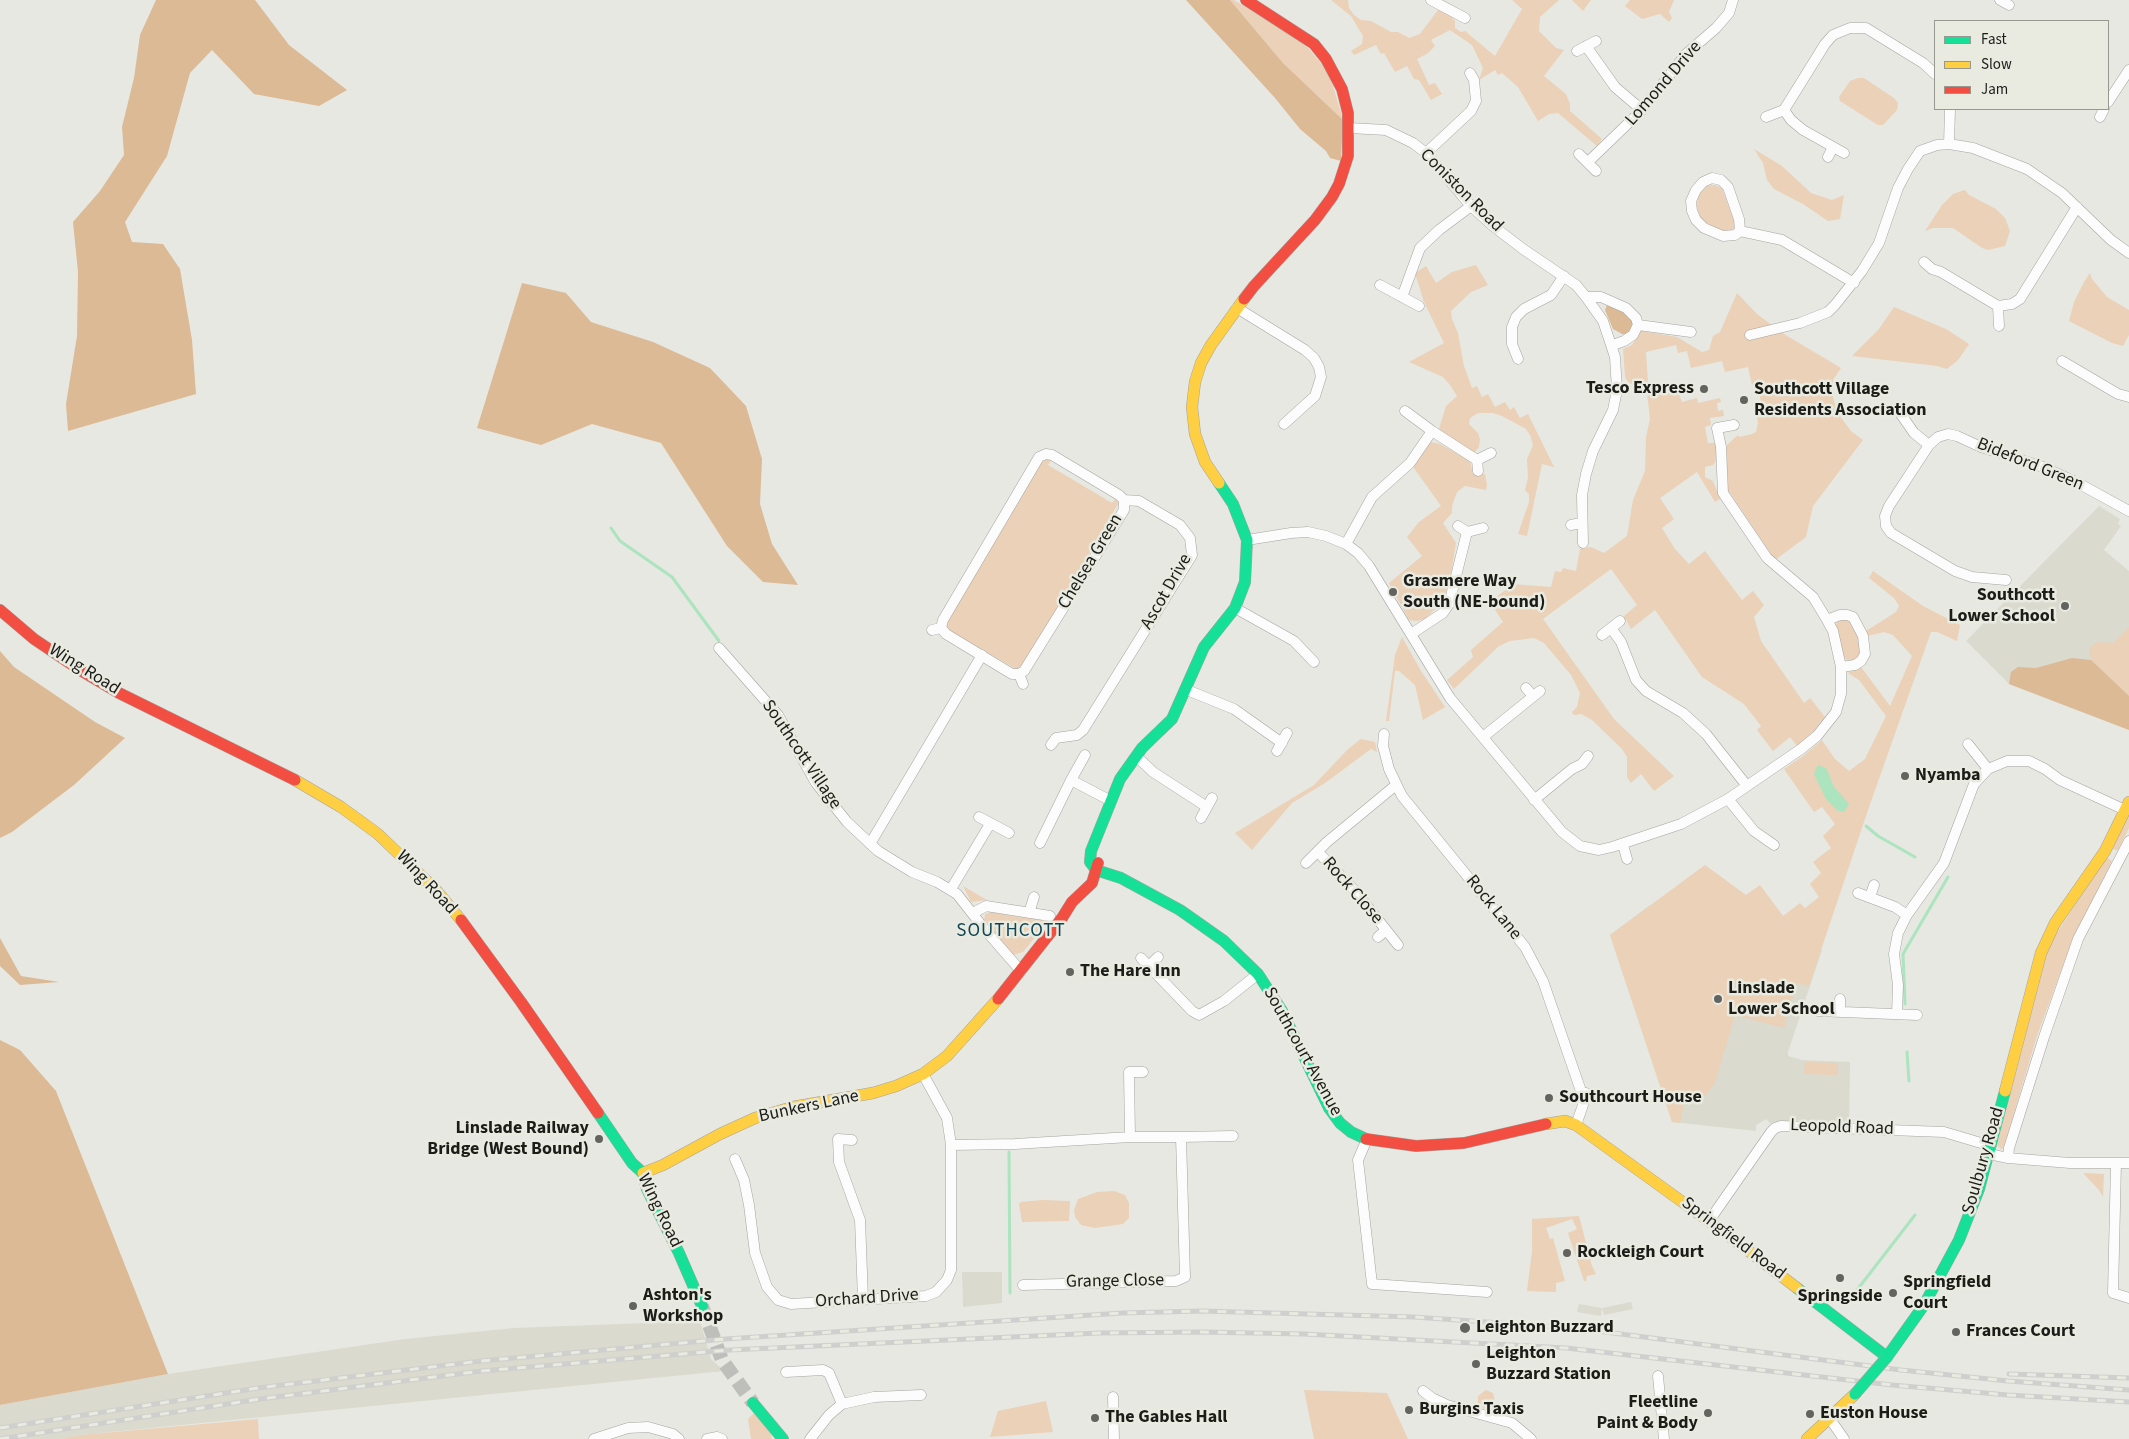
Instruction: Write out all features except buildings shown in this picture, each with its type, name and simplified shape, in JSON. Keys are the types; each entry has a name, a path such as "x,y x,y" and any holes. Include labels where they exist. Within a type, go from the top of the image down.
{"street":[{"path":"923,1074 947,1056 970,1033 1062,918 1072,902 1076,887 1086,876 1096,870 1099,860 1096,839 1120,778 1136,756 1172,719 1187,690 1204,648 1235,608 1245,582 1247,540 1234,504 1205,462 1195,434 1192,407 1195,382 1201,363 1211,345 1237,308 1270,267 1315,220 1332,197 1339,184 1348,156 1349,128 1348,113 1342,89 1326,59 1314,44 1246,0"},
{"path":"1431,0 1465,18"},
{"name":"Lomond Drive","path":"1588,162 1642,110 1686,54 1716,28 1729,13 1733,0"},
{"path":"1766,117 1784,110 1825,44 1833,35 1850,28 1866,28 1923,63 1934,73"},
{"path":"1596,41 1582,48 1615,87 1642,110"},
{"path":"2109,100 2129,70"},
{"path":"1426,153 1471,111 1476,101 1474,80 1470,73"},
{"path":"1784,110 1791,120 1803,130 1844,153"},
{"path":"1949,144 1950,110"},
{"name":"Coniston Road","path":"1349,128 1386,130 1413,143 1426,153 1471,206 1523,249 1564,276 1586,296 1603,321 1615,357 1617,390 1613,410 1593,451 1586,474 1576,524 1583,543"},
{"path":"1750,335 1800,323 1828,312 1854,283 1879,243 1898,188 1920,151 1928,147 1949,144 1973,148 2027,169 2048,182 2111,240 2129,253"},
{"path":"1828,157 1833,147"},
{"path":"1579,154 1596,171"},
{"path":"1712,178 1721,180 1728,187 1739,219 1740,231 1735,235 1723,236 1704,228 1696,220 1692,211 1691,201 1696,190 1703,182 1712,178"},
{"path":"1402,297 1420,248 1439,230 1471,206"},
{"path":"1924,262 1932,269 1941,272 1998,306 2012,304 2020,299 2076,207"},
{"path":"1740,231 1782,240 1854,283"},
{"path":"1518,359 1512,344 1512,327 1516,317 1524,309 1551,295 1564,276"},
{"path":"1380,285 1419,306"},
{"path":"1586,296 1601,297 1626,308 1636,318 1638,326 1633,334 1624,341 1612,345"},
{"path":"1998,306 1999,326"},
{"path":"1237,308 1306,350 1319,367 1321,377 1315,396 1284,424"},
{"path":"1638,326 1691,332"},
{"path":"2066,367 2118,394 2129,397"},
{"path":"1405,411 1478,465 1491,453"},
{"path":"1900,412 1914,432 1929,444 1888,506 1885,516 1886,526 1891,533 1955,571 1972,577 2006,580"},
{"path":"1247,540 1308,532 1326,536 1346,544 1369,566 1450,698 1562,832 1580,846 1599,850 1623,845 1681,824 1728,799 1801,749 1829,723 1836,712 1841,694 1841,667 1833,631 1827,620 1812,597 1767,558 1723,493 1721,447 1718,428 1734,425"},
{"path":"1346,544 1372,497 1410,463 1432,431"},
{"name":"Bideford Green","path":"1929,444 1938,437 1948,434 1957,436 1980,447 2043,467 2076,482 2129,511"},
{"name":"Chelsea Green","path":"1046,450 1119,495 1124,500 1124,510 1024,671 1021,679 936,629 1034,466 1046,450"},
{"name":"Ascot Drive","path":"1050,745 1056,738 1077,735 1084,730 1192,555 1190,538 1180,525 1139,501 1124,500"},
{"path":"1458,526 1467,532 1483,528"},
{"path":"1411,634 1443,614 1449,604 1467,532"},
{"path":"1235,608 1285,634 1313,657"},
{"name":"Wing Road","path":"0,610 34,639 80,670 165,717 307,786 341,807 385,840 407,860 436,890 475,938 632,1163 644,1173 647,1189 679,1253 702,1306"},
{"path":"1827,620 1840,615 1853,617 1863,636 1865,654 1861,661 1855,665 1841,667"},
{"path":"1602,635 1620,621"},
{"path":"1611,628 1621,642 1632,672 1644,689 1683,713 1706,734 1747,786"},
{"name":"Southcott Village","path":"720,648 778,715 816,784 847,822 870,844 912,872 951,889 1021,971"},
{"path":"870,844 982,655"},
{"path":"1187,690 1234,709 1282,742"},
{"path":"1483,737 1533,692"},
{"path":"1085,706 1095,712"},
{"name":"Rock Lane","path":"1384,734 1383,746 1396,785 1416,814 1530,955 1544,981 1582,1094 1583,1105 1576,1125"},
{"path":"1968,744 1988,769"},
{"path":"1040,843 1085,755"},
{"path":"1136,756 1153,772 1209,803 1201,818"},
{"path":"1534,800 1572,769 1582,764 1588,756"},
{"path":"1897,1014 1898,985 1894,954 1898,933 1907,915 1944,863 1974,784 1988,769 2007,762 2029,761 2045,769 2060,780 2127,806"},
{"path":"1071,780 1111,801"},
{"name":"Rock Close","path":"1306,863 1396,785"},
{"path":"1728,799 1754,831 1774,846"},
{"name":"Soulbury Road","path":"1807,1439 1855,1394 1889,1354 1924,1305 1959,1240 1979,1189 2041,953 2055,923 2105,851 2127,806"},
{"path":"979,817 1008,833"},
{"path":"951,889 990,824"},
{"name":"Soulbury Road","path":"2008,1158 2041,1046 2078,939 2129,841"},
{"path":"1623,845 1627,859"},
{"path":"2105,851 2120,858"},
{"name":"Rock Close","path":"1318,852 1356,892 1382,934 1398,945"},
{"name":"Southcourt Avenue","path":"1096,870 1121,878 1180,910 1224,941 1258,974 1282,1011 1329,1108 1340,1123 1351,1132 1367,1139"},
{"path":"1870,897 1874,885"},
{"path":"1858,893 1895,907 1907,915"},
{"path":"1029,913 1034,897"},
{"path":"973,913 986,906 1050,916"},
{"path":"1149,966 1158,957"},
{"path":"1141,958 1192,1011 1199,1015 1224,1001 1258,974"},
{"path":"1840,999 1840,1012"},
{"path":"1818,1011 1917,1015"},
{"path":"1130,1137 1129,1072 1142,1072"},
{"name":"Bunkers Lane","path":"644,1173 755,1118 793,1106 873,1093 896,1086 923,1074"},
{"name":"Orchard Drive","path":"735,1159 744,1180 755,1253 767,1287 778,1300 791,1304 926,1296 936,1292 947,1280 951,1270 951,1144 947,1118 923,1074"},
{"path":"1582,1094 1586,1093 1607,1098"},
{"path":"1487,1292 1372,1284 1358,1160 1367,1139 1416,1146 1440,1146 1464,1143 1556,1122 1566,1121 1576,1125"},
{"name":"Springfield Road","path":"1576,1125 1889,1354"},
{"name":"Leopold Road","path":"1708,1220 1770,1132 1781,1126 1944,1132 2008,1158 2084,1164 2129,1163"},
{"path":"951,1144 1015,1144 1130,1137 1233,1136"},
{"name":"Grange Close","path":"1023,1285 1176,1281 1185,1277 1181,1137"},
{"path":"852,1140 838,1139 839,1162 860,1220 863,1300"},
{"path":"2116,1163 2113,1293 2129,1298"},
{"path":"786,1372 823,1370 829,1373 842,1404"},
{"path":"1658,1376 1664,1439"},
{"path":"1423,1391 1432,1398 1447,1405 1512,1423 1531,1439"},
{"path":"810,1439 829,1415 842,1404 874,1397 921,1395"},
{"path":"1113,1397 1114,1439"},
{"path":"753,1403 783,1439"},
{"path":"1830,1419 1844,1439"},
{"path":"594,1439 628,1428 648,1427 673,1434 679,1439"},
{"path":"707,1439 717,1437 722,1439"}],"shaded area":[{"path":"156,0 255,0 289,45 347,90 319,106 254,94 212,50 190,73 167,156 125,222 132,242 163,244 180,269 192,340 196,394 68,431 66,404 77,336 78,272 73,222 100,191 124,155 122,127 134,78 140,35"},
{"path":"1186,0 1230,0 1283,63 1343,120 1341,161 1330,158 1326,151 1300,129 1275,98"},
{"path":"1230,0 1234,0 1291,33 1309,49 1331,79 1343,120 1283,63"},
{"path":"1331,0 1348,0 1349,8 1361,20 1371,21 1391,32 1398,32 1409,38 1420,34 1438,10 1443,11 1455,21 1455,28 1461,32 1465,31 1495,56 1522,9 1512,0 1559,0 1540,17 1539,31 1556,48 1564,50 1544,76 1566,94 1570,104 1570,111 1602,139 1597,146 1558,113 1549,114 1538,121 1518,87 1502,73 1498,75 1495,70 1479,80 1483,68 1472,45 1450,30 1431,40 1435,46 1428,53 1417,59 1429,85 1435,83 1442,94 1431,100 1419,80 1414,79 1407,66 1395,72 1384,53 1381,54 1376,45 1354,55 1351,51 1362,44 1363,36 1351,16"},
{"path":"1572,0 1591,0 1583,11"},
{"path":"1630,0 1674,0 1669,12 1672,18 1669,22 1660,14 1642,19 1625,6"},
{"path":"1864,78 1894,98 1898,103 1897,110 1883,125 1878,125 1840,101 1839,97 1850,81"},
{"path":"1754,149 1782,166 1811,193 1832,200 1844,195 1840,219 1828,221 1803,204 1774,189 1767,180 1763,163"},
{"path":"1715,185 1722,189 1735,223 1734,229 1729,231 1721,231 1700,217 1697,206 1699,194 1707,186"},
{"path":"1965,190 1969,195 1996,209 2005,218 2010,231 2005,246 1988,250 1982,248 1953,228 1933,228 1925,231 1942,205 1953,194"},
{"path":"1476,265 1488,285 1471,292 1451,311 1458,333 1464,366 1472,388 1477,386 1482,397 1488,394 1495,407 1505,402 1510,410 1514,407 1520,418 1528,414 1554,467 1542,464 1527,536 1518,534 1529,502 1529,494 1525,490 1528,478 1527,459 1533,445 1526,429 1493,413 1478,413 1470,418 1469,424 1478,433 1480,439 1479,447 1474,453 1439,429 1446,406 1457,396 1450,385 1443,377 1409,362 1444,343 1424,302 1415,273 1426,266 1436,283 1452,272"},
{"path":"2090,273 2092,279 2107,297 2129,310 2129,335 2123,346 2112,343 2069,321 2074,302"},
{"path":"522,283 566,293 591,322 653,342 710,368 746,406 762,459 760,504 772,544 798,585 763,582 727,546 661,443 592,424 541,445 477,428"},
{"path":"1737,293 1757,314 1784,334 1841,368 1833,380 1832,393 1837,412 1851,431 1863,440 1813,506 1806,537 1775,560 1728,490 1727,445 1738,435 1739,437 1756,432 1758,423 1756,414 1763,412 1757,384 1752,385 1748,367 1725,372 1722,361 1691,368 1687,351 1678,353 1676,345 1646,352 1648,383 1633,385 1625,377 1623,349 1632,345 1641,331 1677,337 1702,352 1709,350 1713,336 1720,332"},
{"path":"1607,305 1630,315 1634,321 1628,335 1613,329 1605,310"},
{"path":"1894,307 1946,329 1969,344 1958,360 1947,369 1937,366 1852,356 1879,329"},
{"path":"1673,387 1678,392 1682,402 1697,398 1698,403 1720,398 1721,402 1717,403 1718,411 1723,410 1724,416 1710,418 1711,425 1705,427 1708,443 1716,443 1718,458 1713,465 1705,467 1705,477 1713,481 1720,499 1715,502 1697,472 1660,498 1674,519 1662,528 1675,549 1689,564 1705,551 1742,600 1753,591 1764,605 1754,617 1761,641 1804,703 1810,698 1825,717 1812,733 1797,746 1790,737 1773,751 1757,730 1761,726 1744,704 1702,677 1655,610 1631,629 1624,616 1637,605 1611,569 1543,619 1614,719 1674,776 1654,791 1641,774 1631,783 1627,777 1627,757 1622,749 1592,720 1581,714 1574,715 1572,712 1577,707 1580,693 1571,675 1544,643 1534,638 1510,641 1499,646 1454,689 1447,680 1473,657 1471,650 1503,622 1490,602 1513,584 1551,587 1555,571 1561,572 1563,568 1576,571 1580,549 1591,547 1604,553 1627,536 1633,500 1645,471 1646,437 1650,419 1647,393"},
{"path":"1431,442 1440,444 1470,461 1473,474 1485,474 1487,485 1486,490 1465,486 1457,492 1452,506 1452,513 1443,523 1456,543 1444,600 1425,619 1417,621 1409,620 1389,583 1422,556 1407,537 1419,522 1441,506 1411,464"},
{"path":"1047,459 1051,460 1048,465 1112,503 1116,498 1118,504 1023,667 1016,669 948,630 946,625 1042,462"},
{"name":"Southcott Lower School","path":"2099,506 2120,519 2118,524 2121,526 2104,550 2129,571 2129,730 2009,684 1966,641"},
{"name":"Linslade Lower School","path":"1873,571 1923,606 1960,625 1957,641 1937,632 1931,632 1868,810 1809,986 1797,983 1784,1028 1735,1015 1715,1083 1706,1095 1699,1099 1685,1098 1680,1123 1672,1122 1610,935 1705,865 1746,895 1760,885 1783,916 1800,903 1805,908 1819,897 1810,884 1821,873 1813,862 1831,848 1823,836 1835,824 1822,807 1814,812 1784,769 1822,740 1835,759 1849,771 1865,759 1886,716 1859,680 1848,673 1861,667 1890,706 1912,656 1893,635 1884,632 1867,636 1866,631 1896,612 1899,606 1894,598 1869,578"},
{"path":"1840,618 1850,621 1856,629 1861,646 1859,656 1855,660 1847,660 1844,657 1835,627"},
{"path":"2129,627 2129,696 2091,660 2089,648 2097,642 2113,643"},
{"path":"1402,637 1421,671 1445,707 1423,720 1415,685 1399,671 1395,671 1389,721 1386,721 1395,655"},
{"path":"0,651 14,667 95,722 125,738 74,785 12,832 0,838"},
{"path":"2072,658 2091,660 2129,696 2129,730 2009,684 2011,672 2018,667 2036,668"},
{"path":"1361,739 1375,742 1377,752 1371,749 1325,783 1292,803 1252,850 1235,833 1314,785 1348,749"},
{"path":"1818,765 1826,768 1834,787 1849,804 1844,812 1838,811 1826,799 1814,774"},
{"path":"2129,810 2129,828 2118,850 2115,850 2113,849"},
{"path":"2106,857 2112,861 2066,957 2037,1036 2007,1136 2001,1149 1997,1145 2049,945"},
{"path":"963,886 987,900 971,902"},
{"name":"Linslade Lower School","path":"1650,905 1822,950 1788,1056 1802,1060 1850,1062 1849,1123 1785,1121 1770,1123 1766,1119 1756,1125 1756,1131 1672,1122 1610,935"},
{"path":"991,912 1049,920 1023,952 1013,955 984,921 985,914"},
{"path":"0,938 21,976 59,982 20,985 0,966"},
{"path":"0,1040 20,1050 56,1091 168,1374 0,1405"},
{"path":"1805,1062 1838,1063 1838,1075 1804,1074"},
{"path":"2083,1173 2104,1174 2103,1197 2099,1190"},
{"path":"1114,1191 1125,1195 1129,1203 1129,1218 1123,1224 1095,1228 1081,1225 1075,1217 1074,1210 1078,1199 1097,1192"},
{"path":"1042,1200 1070,1201 1069,1221 1022,1222 1019,1204 1021,1202"},
{"path":"1579,1216 1592,1266 1596,1274 1587,1276 1586,1281 1584,1281 1568,1233 1577,1229 1572,1219 1546,1228 1550,1239 1553,1238 1565,1281 1556,1283 1556,1292 1527,1291 1532,1251 1532,1219"},
{"path":"962,1272 1002,1272 1002,1303 963,1307"},
{"path":"1631,1302 1633,1309 1604,1315 1602,1308"},
{"path":"1579,1304 1602,1308 1601,1316 1577,1312"},
{"path":"700,1321 711,1359 724,1371 81,1435 61,1439 0,1439 0,1405 168,1374 405,1339 514,1328"},
{"path":"1304,1390 1387,1393 1408,1439 1314,1439"},
{"path":"1486,1390 1493,1393 1498,1413 1484,1409 1478,1404 1478,1396"},
{"path":"1046,1401 1053,1432 990,1437 998,1411"},
{"path":"754,1413 770,1430 772,1439 751,1439 748,1419"},
{"path":"258,1419 259,1439 61,1439 81,1435"}],"waterway":[{"path":"611,528 620,541 672,577 719,641"},
{"path":"1866,826 1878,836 1915,857"},
{"path":"1905,1004 1903,954 1948,877"},
{"path":"1907,1052 1909,1081"},
{"path":"1009,1152 1010,1293"},
{"path":"1857,1290 1915,1215"}],"tunnel":[{"path":"702,1306 722,1360 753,1403"}],"railway":[{"path":"0,1428 258,1388 481,1361 726,1339 1122,1313 1202,1311 1414,1317 1574,1328 1901,1370 2008,1381 2129,1390"},
{"path":"0,1439 260,1399 482,1371 730,1350 1099,1333 1202,1332 1304,1334 1566,1348 1892,1385 2008,1395 2129,1402"},
{"path":"2009,1374 2129,1378"}],"traffic: fast":[{"path":"1096,870 1090,862 1091,851 1120,779 1142,748 1172,719 1204,647 1235,608 1245,582 1247,540 1233,504 1219,483"},
{"path":"1096,870 1121,878 1180,910 1224,941 1258,974 1282,1011 1329,1108 1340,1123 1351,1132 1366,1139"},
{"path":"1797,1288 1887,1357 1924,1305 1959,1240 1979,1189 2005,1091"},
{"path":"598,1113 632,1163 643,1173 647,1189 679,1253 702,1306"},
{"path":"1855,1394 1887,1357"},
{"path":"753,1403 783,1439"}],"traffic: slow":[{"path":"1219,483 1205,462 1195,434 1192,407 1195,382 1201,363 1211,345 1244,299"},
{"path":"295,780 341,807 378,834 436,890 461,920"},
{"path":"2005,1091 2041,953 2055,923 2105,851 2129,802"},
{"path":"643,1173 663,1165 720,1134 755,1118 793,1107 873,1093 896,1086 923,1074 947,1056 998,999"},
{"path":"1546,1124 1565,1121 1576,1125 1724,1232 1797,1288"},
{"path":"1807,1439 1855,1394"}],"traffic: jam":[{"path":"1244,299 1315,220 1332,197 1339,184 1348,156 1348,113 1342,89 1326,59 1314,44 1246,0"},
{"path":"0,610 34,639 119,693 295,780"},
{"path":"998,999 1062,918 1072,902 1092,883 1098,863"},
{"path":"461,920 598,1113"},
{"path":"1366,1139 1416,1146 1464,1143 1546,1124"}],"place":[{"name":"Tesco Express","path":"1704,389"},
{"name":"Southcott Village Residents Association","path":"1744,400"},
{"name":"Grasmere Way South (NE-bound)","path":"1393,592"},
{"name":"Southcott Lower School","path":"2065,606"},
{"name":"Nyamba","path":"1905,776"},
{"name":"The Hare Inn","path":"1070,972"},
{"name":"Linslade Lower School","path":"1718,999"},
{"name":"Southcourt House","path":"1549,1098"},
{"name":"Linslade Railway Bridge (West Bound)","path":"599,1139"},
{"name":"Rockleigh Court","path":"1567,1253"},
{"name":"Springside","path":"1840,1278"},
{"name":"Springfield Court","path":"1893,1293"},
{"name":"Ashton's Workshop","path":"633,1306"},
{"name":"Leighton Buzzard","path":"1465,1328"},
{"name":"Frances Court","path":"1956,1332"},
{"name":"Leighton Buzzard Station","path":"1476,1364"},
{"name":"Burgins Taxis","path":"1409,1410"},
{"name":"Fleetline Paint & Body","path":"1708,1413"},
{"name":"Euston House","path":"1810,1414"},
{"name":"The Gables Hall","path":"1095,1418"}],"district":[{"name":"SOUTHCOTT","path":"1011,932"}]}
